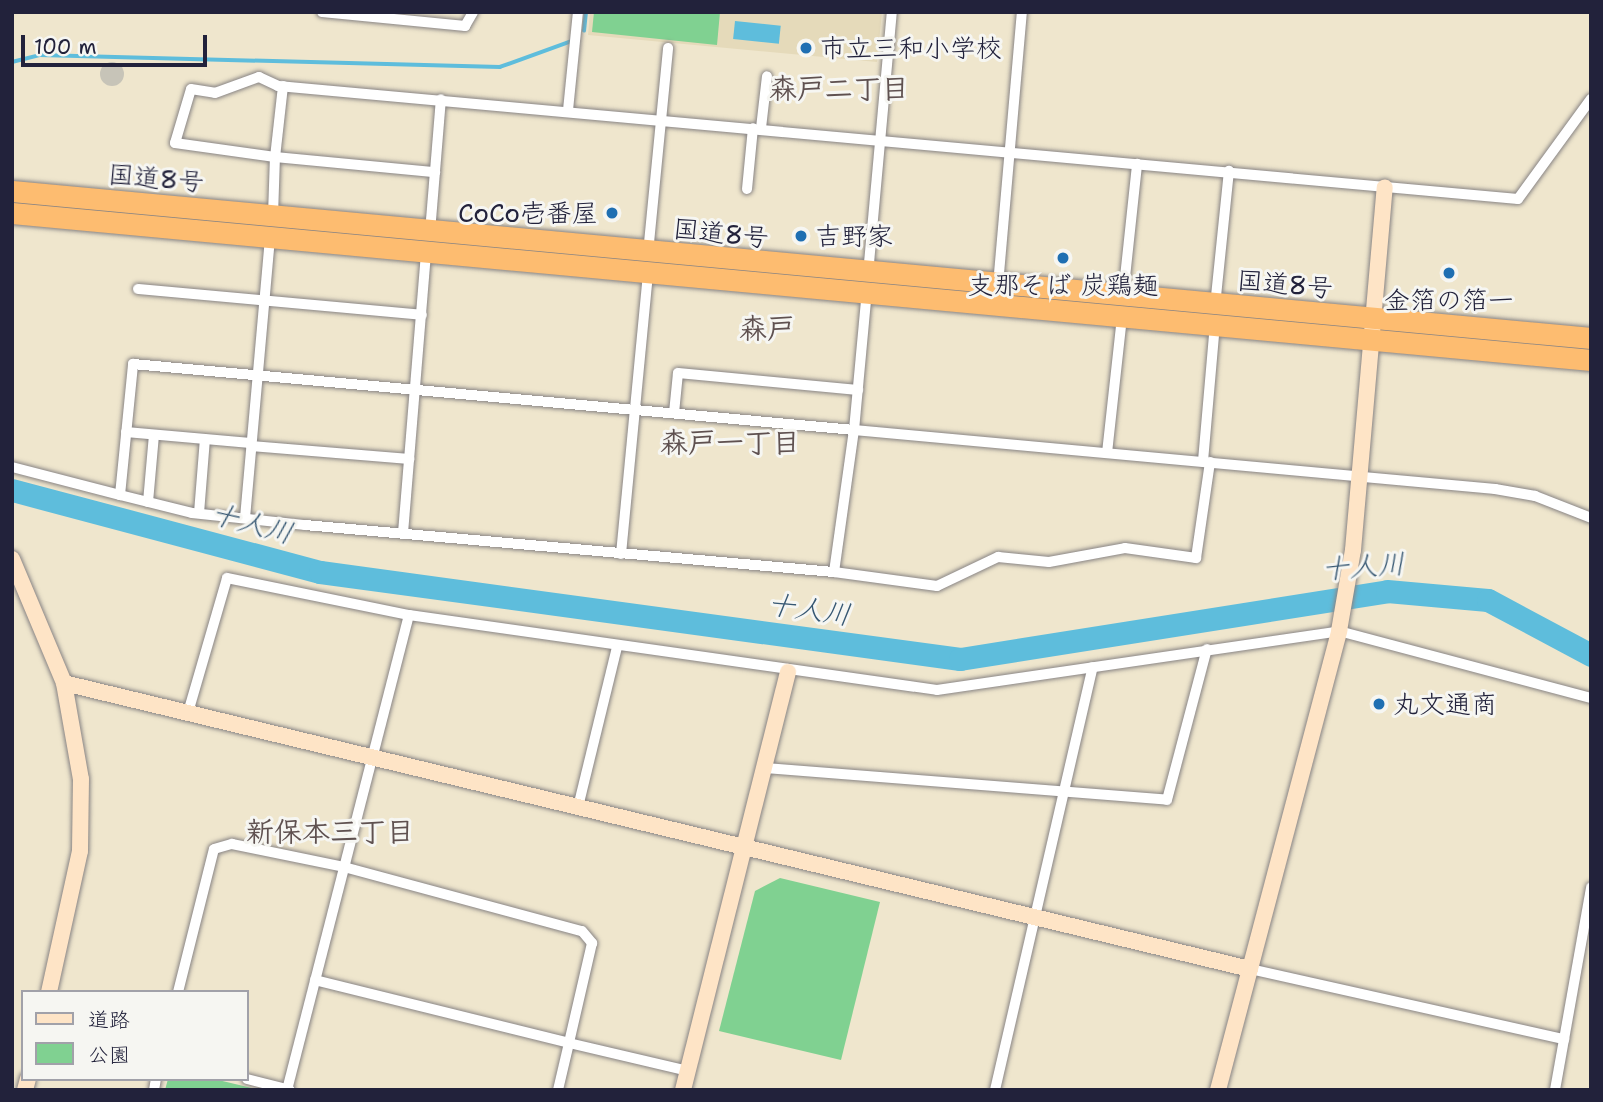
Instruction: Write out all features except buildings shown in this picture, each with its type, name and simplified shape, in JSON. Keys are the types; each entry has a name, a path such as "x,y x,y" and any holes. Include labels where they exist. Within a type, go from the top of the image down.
{"highway":[{"name":"国道8号","path":"12,191 271,228"},
{"name":"国道8号","path":"12,213 271,228 428,242 867,284 1122,318 1215,316 1372,330 1591,360"},
{"name":"国道8号","path":"867,284 998,285 1123,296 1215,316"},
{"name":"国道8号","path":"1372,330 1588,338"}],"street":[{"path":"322,12 403,16 465,26 473,12"},
{"path":"568,110 578,12"},
{"path":"835,572 854,430 892,12"},
{"path":"998,285 1022,12"},
{"path":"621,554 668,48"},
{"path":"747,189 767,76"},
{"path":"435,172 275,157 175,143 191,89 215,93 259,77 283,86 1518,198 1591,99"},
{"path":"245,517 283,86"},
{"path":"402,533 441,99"},
{"path":"1123,296 1137,164"},
{"path":"12,467 199,513 835,572 937,586 998,557 1049,562 1125,548 1196,558 1229,171"},
{"path":"1218,1090 1339,631 1360,473 1385,187"},
{"path":"138,289 422,315"},
{"path":"1107,453 1122,318"},
{"path":"120,495 133,364 1107,453 1360,473 1535,496 1591,518"},
{"path":"674,413 678,373 858,390"},
{"path":"126,432 409,459"},
{"path":"148,502 153,435"},
{"path":"199,513 205,439"},
{"path":"13,564 64,682 81,779 80,851 49,990"},
{"path":"190,709 228,578 409,615 788,672 937,690 1339,631 1591,698"},
{"path":"248,1079 288,1089 409,615"},
{"path":"578,807 617,647"},
{"path":"764,768 1167,800 1207,649"},
{"path":"995,1090 1093,667"},
{"path":"683,1090 788,672"},
{"path":"64,682 190,709 743,849 1250,969 1564,1039"},
{"path":"179,990 214,849 232,844 344,867 582,931 592,943 558,1090"},
{"path":"1555,1090 1591,887"},
{"path":"315,980 688,1071"}],"shaded area":[{"name":"市立三和小学校","path":"590,12 882,12 877,62 588,35"},
{"path":"112,62 121,65 124,74 121,83 112,86 103,83 100,74 103,65"}],"green space":[{"path":"594,12 720,12 717,45 592,32"},
{"path":"780,878 880,902 841,1060 719,1031 755,891"},
{"path":"167,1081 222,1081 260,1090 165,1090"}],"water":[{"path":"735,21 781,26 779,44 733,39"}],"waterway":[{"path":"584,31 586,12"},
{"path":"12,62 40,55 500,67 572,41"},
{"name":"十人川","path":"12,490 320,572 960,659 1387,591 1488,600 1591,655"}],"place":[{"name":"市立三和小学校","path":"806,48"},
{"name":"CoCo壱番屋","path":"612,213"},
{"name":"吉野家","path":"801,236"},
{"name":"支那そば 炭鶏麺","path":"1063,258"},
{"name":"金箔の箔一","path":"1449,273"},
{"name":"丸文通商","path":"1379,704"}],"district":[{"name":"森戸二丁目","path":"839,88"},
{"name":"森戸","path":"767,328"},
{"name":"森戸一丁目","path":"730,442"},
{"name":"新保本三丁目","path":"330,831"}]}
